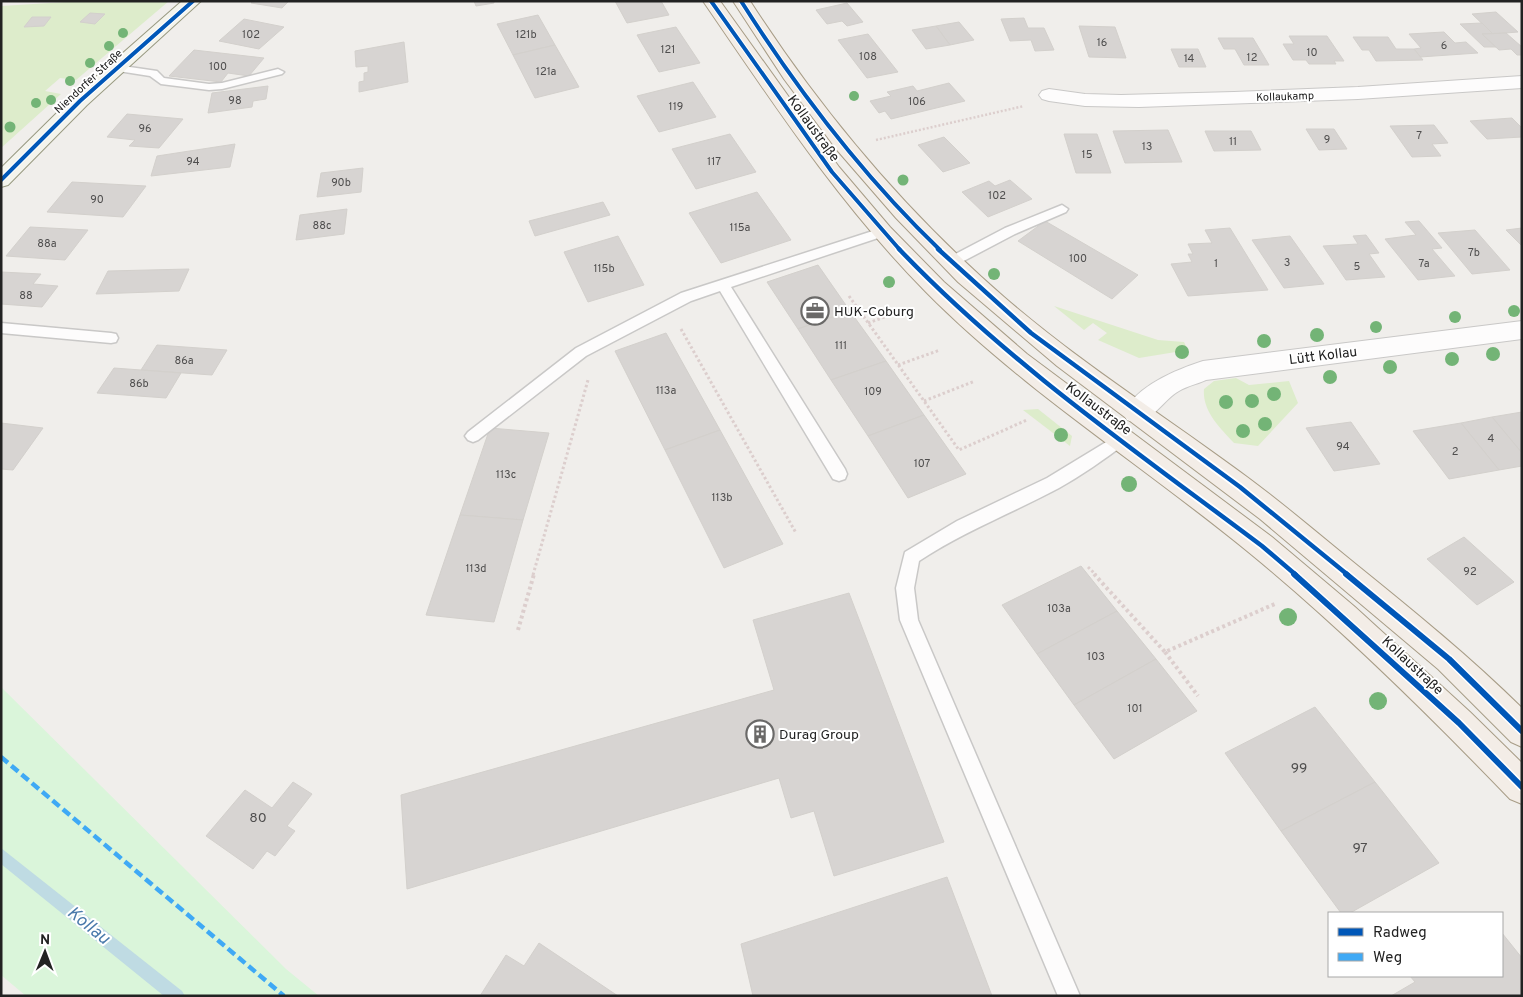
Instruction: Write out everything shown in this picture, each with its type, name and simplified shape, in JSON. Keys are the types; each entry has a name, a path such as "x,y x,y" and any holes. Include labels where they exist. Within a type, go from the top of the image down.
{"main road":[{"name":"Niendorfer Straße","path":"1,180 35,144 116,68 193,1"},
{"name":"Kollaustraße","path":"711,1 832,172 882,232 936,288 1018,361 1262,546 1312,588 1459,722 1522,787"},
{"name":"Kollaustraße","path":"741,1 765,41 846,147 917,228 951,262 1035,335 1136,413 1240,488 1329,559 1450,660 1522,731"}],"street":[{"name":"Kollaukamp","path":"1049,95 1077,101 1233,98 1397,92 1522,82"},
{"name":"Lütt Kollau","path":"1136,413 1170,384 1203,371 1522,330"}],"lane":[{"path":"116,68 153,73 161,82 209,87 222,86 278,72"},
{"path":"951,262 1010,231 1062,209"},
{"path":"473,436 581,352 686,297 882,232"},
{"path":"723,285 839,474"},
{"path":"1,328 111,338"},
{"path":"1069,996 909,620 905,588 911,557 934,540 1053,483 1121,439"}],"path":[{"path":"846,147 1030,104 1049,95"},
{"path":"849,296 959,450 1027,420"},
{"path":"669,306 796,533"},
{"path":"868,323 901,311"},
{"path":"518,630 600,343"},
{"path":"898,365 940,350"},
{"path":"924,401 975,381"},
{"path":"1088,567 1165,652 1198,696"},
{"path":"1165,652 1312,588"}],"green space":[{"path":"82,1 169,1 76,80 60,78 45,91 61,94 1,148 1,6"},
{"path":"1054,306 1158,340 1184,342 1188,350 1139,358 1098,340 1107,333 1093,323 1084,330"},
{"path":"1236,378 1249,385 1289,381 1298,403 1258,446 1234,443 1213,419 1206,405 1204,389 1214,381"},
{"path":"1038,409 1072,436 1070,446 1023,410"},
{"path":"1,687 286,969 319,996 26,996 1,975"}],"building":[{"path":"253,1 289,1 282,8 251,3"},
{"path":"474,1 494,1 494,3 476,6"},
{"path":"615,1 661,1 669,15 627,23"},
{"path":"847,3 863,22 847,26 842,21 827,24 816,10"},
{"path":"1496,12 1518,32 1493,34 1472,14"},
{"path":"90,13 105,14 95,24 80,22"},
{"path":"538,15 555,45 513,55 497,24"},
{"path":"32,17 51,17 44,26 24,27"},
{"path":"1024,18 1028,28 1044,28 1054,50 1035,51 1031,40 1010,41 1001,19"},
{"path":"244,19 284,27 259,49 219,41"},
{"path":"959,22 974,40 950,45 936,26"},
{"path":"1482,23 1493,34 1482,34 1496,47 1484,47 1460,24"},
{"path":"936,26 950,45 926,49 912,30"},
{"path":"1079,26 1115,27 1126,58 1089,57"},
{"path":"676,27 700,63 659,72 637,35"},
{"path":"1444,32 1455,43 1466,42 1478,53 1420,57 1414,49 1421,48 1409,34"},
{"path":"1506,33 1522,47 1522,55 1517,55 1511,49 1499,50 1482,34"},
{"path":"868,34 898,72 867,78 838,40"},
{"path":"1289,36 1327,36 1344,61 1334,61 1336,64 1309,64 1306,60 1293,60 1283,44 1294,44"},
{"path":"1353,37 1388,37 1396,49 1414,49 1423,60 1376,61 1369,50 1362,50"},
{"path":"1218,38 1253,38 1269,65 1244,65 1235,49 1224,49"},
{"path":"404,42 408,82 359,92 359,82 364,81 364,73 368,72 368,66 356,67 355,51"},
{"path":"555,45 579,87 535,98 513,55"},
{"path":"1171,49 1198,49 1206,67 1179,67"},
{"path":"194,50 264,58 249,76 228,73 221,82 169,76"},
{"path":"693,82 716,117 659,132 637,96"},
{"path":"949,83 965,101 891,119 885,111 879,113 870,101 891,96 887,92 913,86 917,91"},
{"path":"268,86 266,99 253,101 252,107 208,113 212,93"},
{"path":"127,114 183,119 159,148 129,146 135,140 107,137"},
{"path":"1512,118 1522,128 1522,137 1487,139 1470,121"},
{"path":"1434,125 1448,143 1432,144 1441,156 1412,157 1390,126"},
{"path":"1306,129 1334,129 1347,149 1319,150"},
{"path":"1168,130 1182,162 1125,163 1113,131"},
{"path":"1205,131 1251,131 1261,150 1214,151"},
{"path":"730,134 756,172 696,189 672,149"},
{"path":"1064,134 1097,134 1111,173 1076,173"},
{"path":"944,137 970,163 943,172 918,145"},
{"path":"235,144 230,167 151,176 157,156"},
{"path":"363,168 361,192 317,197 321,173"},
{"path":"1010,180 1032,199 988,217 962,192 989,181 995,186"},
{"path":"72,182 146,186 123,217 47,212"},
{"path":"757,192 791,240 721,263 689,213"},
{"path":"603,202 610,215 535,236 529,221"},
{"path":"347,209 344,234 296,240 300,215"},
{"path":"1045,221 1138,275 1112,299 1018,241"},
{"path":"1419,221 1442,248 1432,249 1455,276 1418,280 1385,239 1416,235 1405,222"},
{"path":"30,227 88,230 65,260 6,256"},
{"path":"1230,228 1268,290 1188,296 1171,264 1192,262 1188,254 1193,254 1188,244 1212,243 1205,230"},
{"path":"1522,228 1522,246 1506,230"},
{"path":"1475,230 1510,270 1472,274 1438,233"},
{"path":"1366,235 1379,253 1369,254 1385,277 1346,280 1323,246 1358,244 1353,236"},
{"path":"618,236 644,285 588,302 564,252"},
{"path":"1290,236 1324,284 1284,288 1252,240"},
{"path":"818,265 850,311 798,329 767,282"},
{"path":"189,269 179,291 96,294 108,271"},
{"path":"1,272 41,274 33,284 58,286 42,307 1,304"},
{"path":"850,311 886,361 831,380 798,329"},
{"path":"666,333 720,430 665,450 615,351"},
{"path":"157,345 227,350 212,375 141,370"},
{"path":"886,361 924,415 868,436 831,380"},
{"path":"114,368 181,373 166,398 97,393"},
{"path":"1522,412 1522,453 1492,417"},
{"path":"924,415 966,474 908,498 868,436"},
{"path":"1492,417 1522,453 1522,466 1499,470 1461,423"},
{"path":"1351,422 1380,464 1334,471 1306,428"},
{"path":"1,423 43,428 13,470 1,469"},
{"path":"1461,423 1499,470 1449,479 1413,431"},
{"path":"490,428 549,433 523,520 460,515"},
{"path":"720,430 783,544 724,568 665,450"},
{"path":"460,515 523,520 494,622 426,615"},
{"path":"1464,537 1514,582 1477,605 1427,559"},
{"path":"1081,566 1117,611 1037,654 1002,605"},
{"name":"Durag Group","path":"849,593 944,842 834,876 814,811 791,818 779,778 407,889 401,795 774,690 753,620"},
{"path":"1117,611 1156,659 1074,705 1037,654"},
{"path":"1156,659 1197,711 1114,759 1074,705"},
{"path":"1315,707 1375,782 1281,831 1225,753"},
{"path":"293,782 312,794 287,826 295,831 275,856 267,851 253,869 206,836 245,790 272,808"},
{"path":"1375,782 1439,863 1352,912 1340,912 1281,831"},
{"path":"947,877 992,996 753,996 741,944"},
{"path":"1503,934 1522,958 1522,996 1391,996 1415,982 1411,977 1503,977"},
{"path":"539,943 618,996 480,996 506,955 524,966"}],"waterway":[{"name":"Kollau","path":"1,855 177,996"}],"marked path":[{"path":"1,757 284,996"}],"cycle path":[{"path":"1,180 80,101 193,1"},
{"path":"711,1 832,172 882,232 936,288 1018,361 1262,546 1344,617 1459,723 1522,787"},
{"path":"741,1 790,75 844,146 903,213 966,276 1031,333 1240,487 1415,630 1477,685 1522,731"}],"place":[{"name":"HUK-Coburg","path":"815,311"},
{"name":"Durag Group","path":"760,734"}]}
